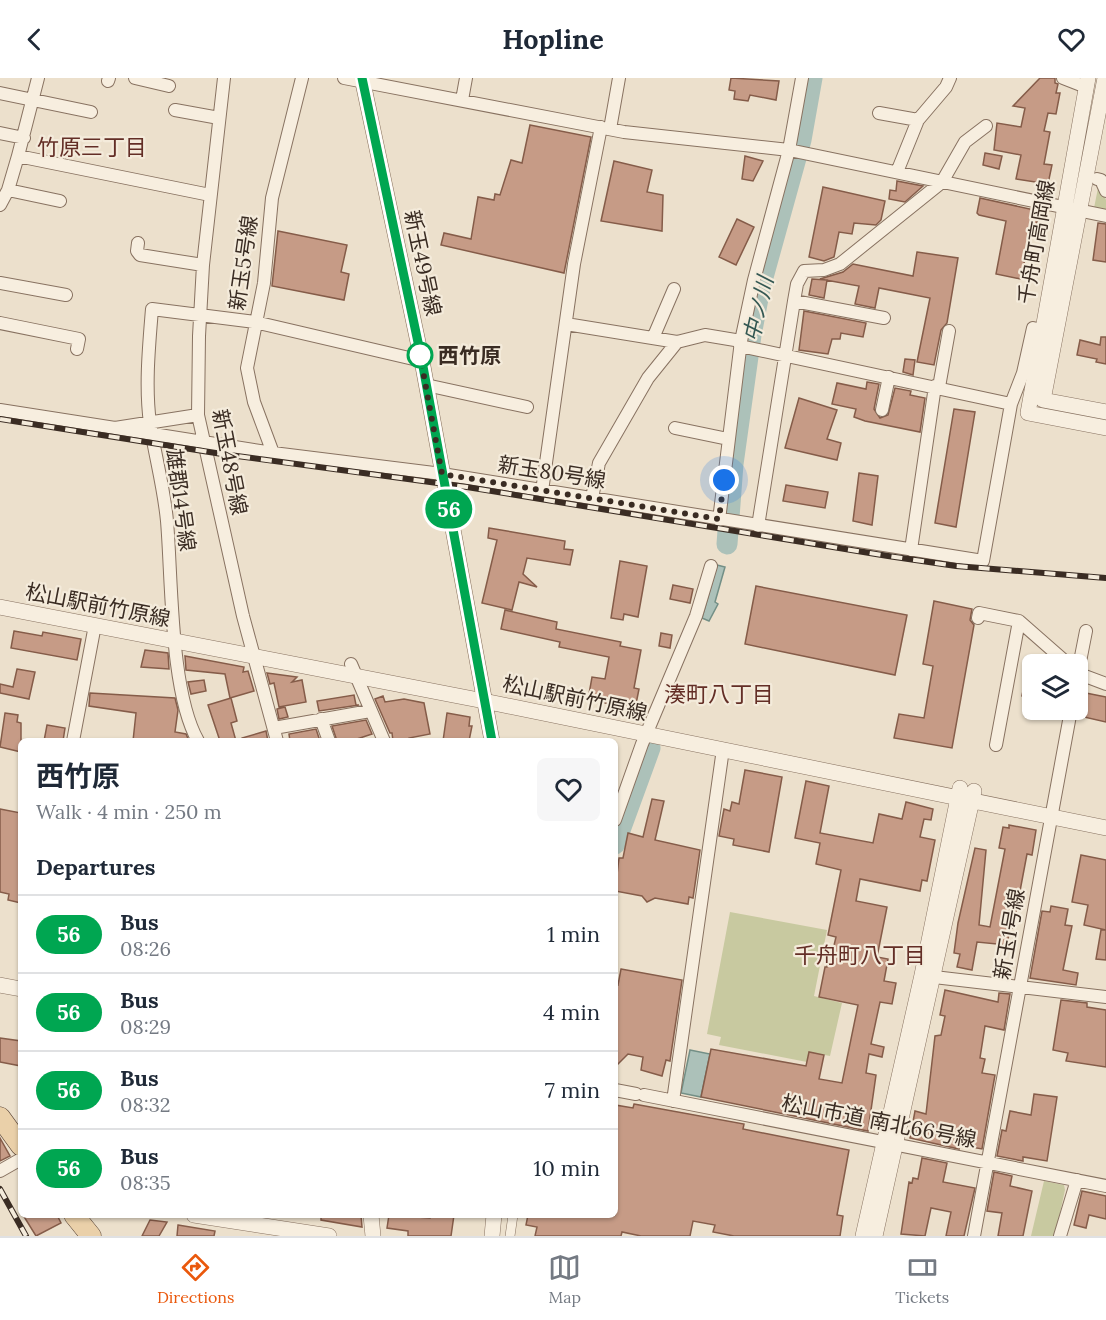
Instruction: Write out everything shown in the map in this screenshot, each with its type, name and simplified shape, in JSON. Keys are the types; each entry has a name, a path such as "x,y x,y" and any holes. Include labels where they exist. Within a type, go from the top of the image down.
{"main road":[{"path":"0,1117 18,1142"},
{"path":"76,1218 91,1236"}],"street":[{"path":"0,205 8,190 24,138 38,78"},
{"path":"135,78 169,86"},
{"name":"新玉48号線","path":"224,78 203,264 198,415 276,735"},
{"name":"新玉5号線","path":"273,453 254,402 249,379 248,357 264,283 272,198 302,78"},
{"path":"344,78 605,128 796,151 1106,216"},
{"path":"462,100 466,78"},
{"path":"542,490 574,264 605,128 619,78"},
{"path":"726,521 728,439 745,346 754,279 796,151 802,78"},
{"path":"897,172 918,120 946,87 950,78"},
{"path":"1063,78 1103,84"},
{"name":"新玉49号線","path":"362,80 422,361 491,738"},
{"name":"千舟町高岡線","path":"1087,83 1043,400 1106,412"},
{"name":"千舟町高岡線","path":"1103,84 1070,209 1042,330 1028,413 1106,428"},
{"path":"0,93 91,112"},
{"path":"175,110 219,118"},
{"path":"879,113 918,120"},
{"path":"758,526 797,284 804,271 824,270 840,264 942,182 965,142 986,126"},
{"path":"0,133 24,138"},
{"path":"18,156 210,195"},
{"path":"1096,179 1101,180 1106,191"},
{"path":"8,190 60,201"},
{"path":"138,243 136,251 140,255 203,264"},
{"path":"0,283 66,295"},
{"path":"653,338 674,289"},
{"path":"794,301 884,318"},
{"name":"雄郡14号線","path":"196,738 189,725 176,637 167,518 151,427 149,352 152,309 200,314"},
{"path":"200,314 255,322 422,361"},
{"path":"0,323 79,339 77,349"},
{"path":"566,324 676,342 705,335 745,346 1011,404 1023,373 1033,328 1042,330"},
{"path":"911,550 937,387 950,331"},
{"path":"592,498 599,463 648,378 676,342"},
{"path":"882,410 889,376"},
{"path":"426,385 527,407"},
{"name":"新玉80号線","path":"0,410 115,428 151,427 204,442 442,474 983,561 1011,404"},
{"path":"151,427 198,415"},
{"path":"675,428 728,439"},
{"path":"618,812 648,730 696,616 711,566"},
{"name":"松山駅前竹原線","path":"0,597 95,621"},
{"name":"松山駅前竹原線","path":"0,607 95,621 254,650 1052,812 1106,819"},
{"path":"979,616 1017,621 1056,654"},
{"path":"74,738 95,621"},
{"path":"996,745 1017,621"},
{"path":"1081,654 1086,631"},
{"path":"353,670 383,738"},
{"path":"1088,678 1106,684"},
{"path":"276,735 321,719 370,711"},
{"path":"321,719 328,738"},
{"name":"新玉1号線","path":"975,1236 1069,720"},
{"path":"673,1101 724,744"},
{"path":"863,1236 889,1145 928,976 966,794"},
{"name":"松山駅前竹原線","path":"1052,812 1106,828"},
{"path":"928,976 1106,997"},
{"path":"0,985 18,988"},
{"name":"松山市道 南北66号線","path":"618,1091 1106,1186"},
{"path":"875,1236 889,1145"},
{"path":"0,1171 18,1161"},
{"path":"1060,1236 1077,1180"},
{"path":"209,1218 285,1233 329,1236"},
{"path":"371,1218 374,1236"},
{"path":"492,1236 494,1218"},
{"path":"510,1236 513,1218"}],"green space":[{"path":"1098,188 1101,188 1106,200 1106,212 1094,208"},
{"path":"730,912 827,930 814,996 842,1003 830,1056 809,1052 807,1062 719,1045 721,1037 707,1034"},
{"path":"1044,1181 1064,1185 1065,1190 1055,1236 1031,1236"}],"shaded area":[{"path":"717,565 725,567 715,602 718,604 709,621 702,618"},
{"path":"646,747 653,749 628,819 622,817"},
{"path":"690,1050 710,1054 701,1097 681,1093"}],"building":[{"path":"731,78 779,81 776,100 750,95 748,101 734,99 735,91 729,90"},
{"path":"1040,78 1055,78 1055,83 1058,84 1056,93 1060,93 1056,114 1048,113 1044,131 1050,132 1044,164 1052,165 1048,184 1016,179 1021,155 994,150 997,123 1021,127 1025,108 1013,106"},
{"path":"530,125 591,137 564,273 441,245 444,233 471,239 478,197 494,200 495,194 500,195 511,160 522,163"},
{"path":"985,153 1002,156 999,169 983,165"},
{"path":"745,156 763,161 753,181 742,179"},
{"path":"614,161 652,170 647,192 663,195 662,231 601,221"},
{"path":"897,181 923,186 905,202 889,199 890,190 896,191"},
{"path":"823,187 885,201 881,220 876,225 854,223 852,234 839,232 834,257 824,261 809,257"},
{"path":"980,198 1039,211 1036,228 1031,227 1021,279 996,274 1006,221 979,215 977,213"},
{"path":"737,219 754,227 736,265 719,257"},
{"path":"1098,223 1106,224 1106,262 1093,260"},
{"path":"278,231 347,245 341,272 349,274 344,300 272,286"},
{"path":"917,252 958,258 947,323 941,330 934,365 917,362 930,298 879,288 875,308 855,304 859,286 820,279 843,272 853,264 913,276"},
{"path":"812,279 827,280 824,298 809,295"},
{"path":"804,311 866,323 863,337 841,333 840,339 832,339 828,354 799,350"},
{"path":"1101,337 1106,337 1106,364 1096,362 1097,359 1077,355 1080,340 1100,345"},
{"path":"905,359 915,360 913,375 903,372"},
{"path":"867,382 879,384 874,409 880,418 888,415 895,388 911,391 910,395 925,398 920,432 865,421 854,417 856,409 832,404 837,383 866,389"},
{"path":"799,398 837,410 827,439 841,443 837,460 785,448"},
{"path":"954,409 975,412 956,527 935,523"},
{"path":"859,473 878,476 872,525 853,521"},
{"path":"786,485 828,492 825,508 783,501"},
{"path":"489,528 565,541 564,549 573,550 570,565 527,558 523,574 537,587 519,582 512,610 482,603 497,540 488,538"},
{"path":"620,561 647,566 638,617 624,614 623,620 611,618"},
{"path":"673,585 693,589 690,603 670,599"},
{"path":"756,586 907,615 895,675 745,644"},
{"path":"934,601 972,609 970,620 974,625 952,748 894,738 899,714 924,718 933,666 923,664"},
{"path":"505,610 557,622 556,629 621,642 620,646 641,650 634,688 639,689 635,709 600,702 601,697 589,694 592,677 605,679 609,657 559,647 560,642 501,629"},
{"path":"14,631 42,636 43,632 81,639 77,660 11,648"},
{"path":"661,633 672,635 670,648 659,646"},
{"path":"145,650 168,653 169,669 141,667"},
{"path":"185,656 244,667 243,672 248,671 254,691 230,698 225,674 186,670"},
{"path":"17,669 35,672 29,699 0,693 0,684 13,687"},
{"path":"267,673 297,677 292,682 302,680 306,702 279,707 274,683 270,684"},
{"path":"204,680 206,691 191,694 188,682"},
{"path":"90,693 175,698 178,710 175,732 186,734 188,738 133,738 136,713 89,706"},
{"path":"1088,693 1106,697 1106,722 1088,718"},
{"path":"354,695 356,705 359,705 319,711 317,701"},
{"path":"383,696 385,702 404,699 424,703 430,734 393,738 375,699"},
{"path":"231,698 237,721 231,723 235,738 219,738 208,705"},
{"path":"285,707 288,717 279,719 277,709"},
{"path":"5,713 18,715 17,722 21,723 21,738 18,738 18,751 0,747"},
{"path":"447,713 470,717 469,726 472,726 470,738 443,738"},
{"path":"366,720 372,734 360,738 336,738 332,726"},
{"path":"47,725 65,728 63,738 45,738"},
{"path":"316,729 319,738 290,738 289,734"},
{"path":"266,731 267,738 242,738"},
{"path":"745,770 782,777 769,852 733,845 734,839 719,836 724,809 730,811 732,802 739,804"},
{"path":"806,781 829,786 820,833 873,843 879,814 902,819 906,802 933,809 931,820 924,819 920,837 935,840 927,881 922,880 920,891 860,879 856,901 887,907 877,957 888,959 884,981 896,983 892,1004 880,1002 871,1044 884,1047 882,1057 869,1054 866,1073 876,1075 868,1131 701,1097 711,1049 806,1066 809,1052 824,1055 819,1079 842,1083 858,1005 819,997 825,967 832,954 836,937 828,935 841,870 816,864 820,843 795,838"},
{"path":"652,799 664,801 655,840 700,850 693,898 689,897 688,904 655,898 647,902 642,896 618,892 619,858 623,858 628,833 643,837"},
{"path":"0,809 18,812 18,902 8,900 9,894 0,892"},
{"path":"1009,825 1036,830 1032,855 1027,854 1013,928 1010,928 1007,945 977,942 972,970 957,967 960,954 954,953 958,923 975,848 986,850 979,925 990,927 1005,849 999,848 1003,827 1009,828"},
{"path":"1081,855 1106,860 1106,930 1084,925 1088,905 1072,902"},
{"path":"1051,906 1068,909 1065,925 1072,926 1063,970 1078,973 1076,985 1030,978 1042,911 1050,912"},
{"path":"1101,930 1106,930 1106,960 1096,959"},
{"path":"621,969 682,980 670,1061 666,1060 662,1076 641,1070 643,1057 628,1054 618,1064 618,985"},
{"path":"945,990 998,1002 999,993 1010,994 1004,1030 985,1026 980,1058 985,1059 982,1073 995,1075 982,1149 960,1145 959,1149 910,1138 915,1111 926,1114 935,1036 941,1035 945,1016 940,1015"},
{"path":"1061,1000 1087,1003 1087,1007 1106,1010 1106,1067 1066,1061 1068,1053 1053,1050"},
{"path":"0,1038 18,1041 18,1065 0,1062"},
{"path":"1034,1094 1057,1097 1047,1161 1023,1157 1023,1161 997,1156 1002,1130 1006,1131 1010,1111 1031,1115"},
{"path":"634,1104 744,1124 743,1129 849,1150 837,1215 843,1216 840,1236 734,1236 713,1232 715,1225 693,1221 690,1236 641,1236 622,1232 621,1236 535,1236 537,1227 526,1225 527,1218 618,1218 618,1106 633,1108"},
{"path":"0,1138 10,1156 0,1161"},
{"path":"922,1158 947,1163 943,1182 975,1188 964,1236 946,1236 951,1212 931,1208 925,1236 901,1234 909,1182 912,1183 913,1178 918,1179"},
{"path":"994,1172 1012,1176 1010,1186 1032,1191 1023,1236 998,1236 1002,1213 987,1211"},
{"path":"1082,1191 1106,1196 1106,1219 1089,1215 1086,1228 1074,1225"},
{"path":"25,1218 58,1218 61,1223 36,1236"},
{"path":"321,1218 361,1218 362,1227 321,1220"},
{"path":"389,1218 454,1218 451,1236 408,1236 408,1231 387,1228"},
{"path":"150,1220 167,1222 159,1236 142,1236"},
{"path":"178,1225 215,1231 214,1236 177,1236"}],"waterway":[{"name":"中ノ川","path":"727,544 733,464 751,335 760,288 801,140 812,78"},
{"name":"中ノ川","path":"618,836 650,748"}],"railway":[{"path":"0,419 222,454 467,487 956,566 1106,578"},
{"path":"0,1189 26,1236"}],"bus line":[{"name":"56","path":"362,78 422,361 491,738"}],"place":[{"name":"西竹原","path":"420,355"}],"district":[{"name":"竹原三丁目","path":"92,147"},
{"name":"湊町八丁目","path":"719,694"},
{"name":"千舟町八丁目","path":"860,955"}],"route":[{"path":"420,355 442,474 719,519 724,480"}]}
